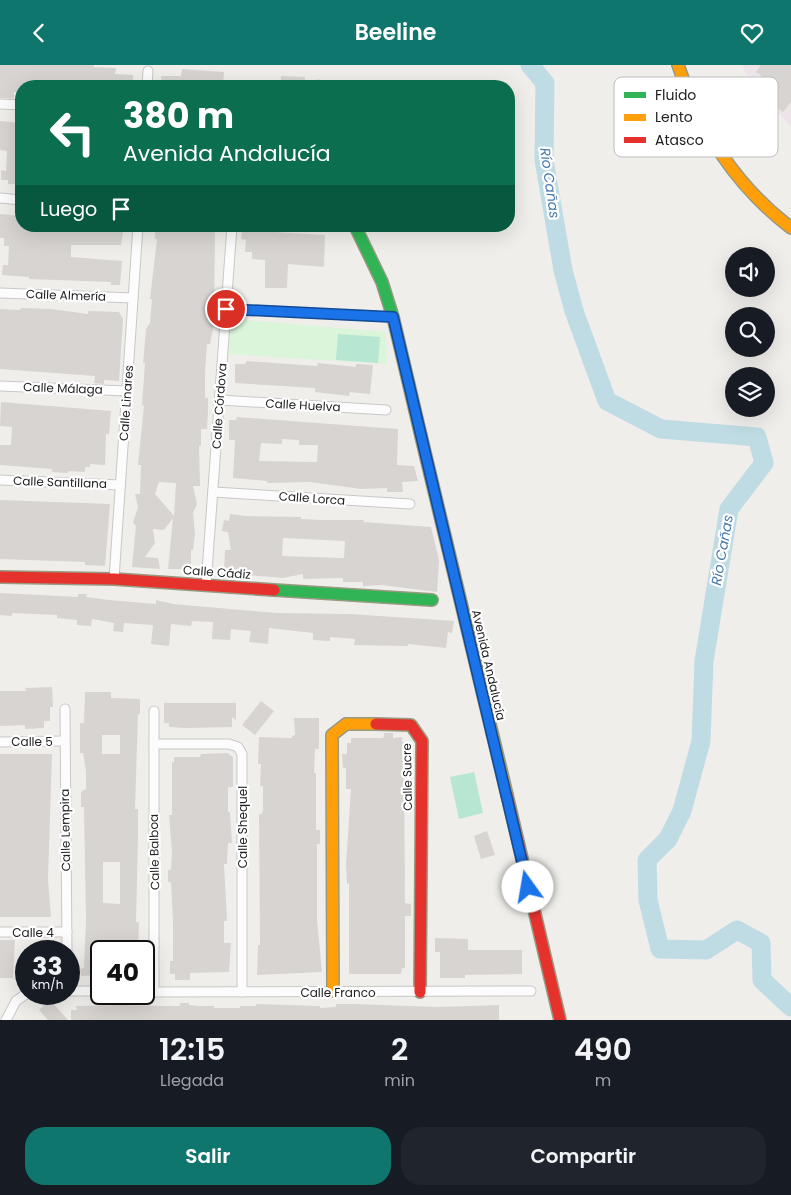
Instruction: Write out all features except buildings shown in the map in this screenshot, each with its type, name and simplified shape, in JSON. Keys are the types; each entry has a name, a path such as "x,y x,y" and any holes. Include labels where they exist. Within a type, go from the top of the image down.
{"main road":[{"path":"678,65 682,77"},
{"path":"722,157 750,193 791,228"},
{"name":"Avenida Andalucía","path":"358,232 382,282 393,317 560,1020"},
{"name":"Calle Cádiz","path":"0,577 114,579 432,600"},
{"name":"Calle Sucre","path":"333,991 332,735 346,724 411,725 422,741 420,992"}],"street":[{"path":"147,80 148,71"},
{"path":"0,104 15,105"},
{"path":"0,198 15,199"},
{"name":"Calle Linares","path":"114,579 138,232"},
{"name":"Calle Córdova","path":"206,585 232,232"},
{"name":"Calle Almería","path":"0,293 133,298"},
{"path":"226,309 393,317"},
{"name":"Calle Málaga","path":"0,386 126,391"},
{"name":"Calle Huelva","path":"220,400 386,410"},
{"name":"Calle Santillana","path":"0,480 120,485"},
{"name":"Calle Lorca","path":"213,492 410,504"},
{"name":"Calle Lempira","path":"65,709 67,940"},
{"name":"Calle Balboa","path":"154,711 154,940"},
{"name":"Calle 5","path":"0,742 64,741"},
{"name":"Calle Shequel","path":"154,744 229,744 238,747 242,754 242,992"},
{"name":"Calle 4","path":"0,932 67,932"},
{"name":"Calle Franco","path":"155,992 531,991"},
{"path":"5,1015 15,1002"}],"shaded area":[{"path":"742,65 791,65 791,127 778,112 778,77 748,77"}],"green space":[{"path":"232,319 386,332 387,364 228,354"},
{"path":"338,334 380,337 378,363 336,360"},
{"path":"474,772 483,813 459,819 450,777"}],"waterway":[{"name":"Río Cañas","path":"530,65 545,83 544,160 563,270 574,311 607,401 661,429 757,437 764,463 729,509 704,661 701,741 682,811 668,839 647,860 648,900 660,949 706,950 737,930 761,943 762,980 791,1007"}],"traffic: fast":[{"path":"358,232 382,282 393,317 421,436"},
{"path":"274,590 432,600"}],"traffic: slow":[{"path":"678,65 682,77"},
{"path":"724,157 753,194 791,228"},
{"path":"421,436 507,795"},
{"path":"333,991 332,735 346,724 376,724"}],"traffic: jam":[{"path":"0,577 114,579 274,590"},
{"path":"376,724 411,725 422,741 420,992"},
{"path":"507,795 560,1020"}],"route":[{"path":"226,309 393,317 528,887"}]}
